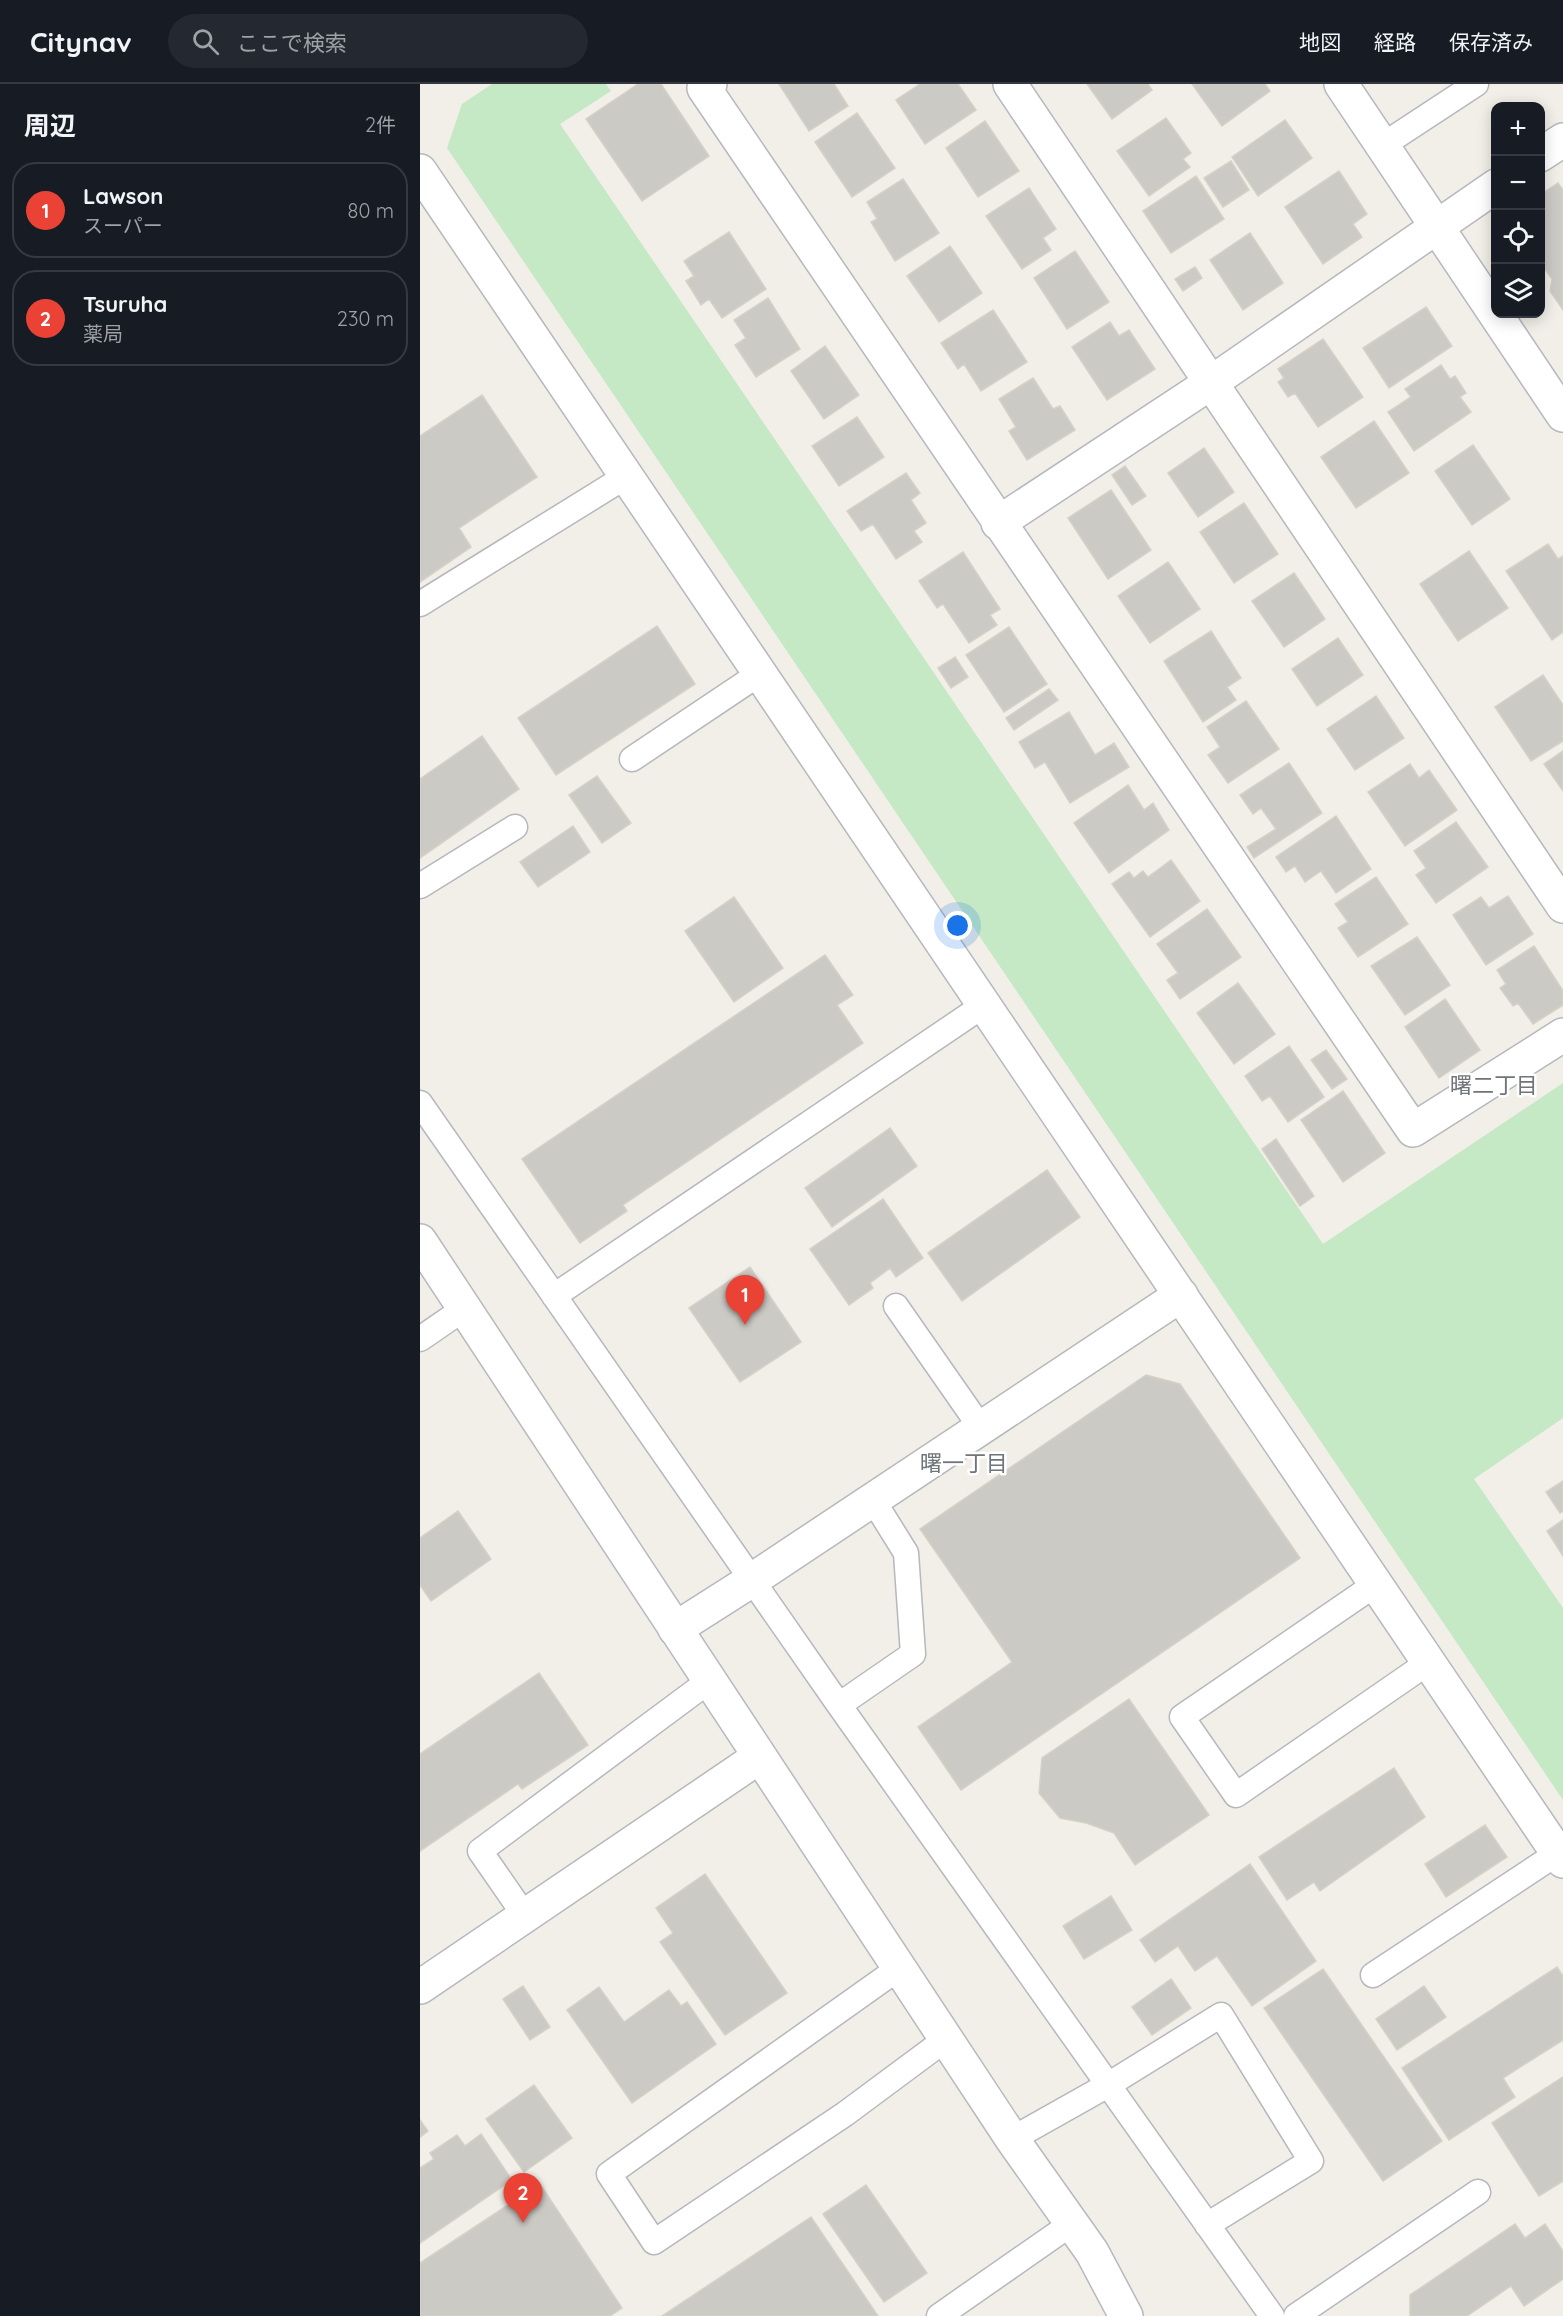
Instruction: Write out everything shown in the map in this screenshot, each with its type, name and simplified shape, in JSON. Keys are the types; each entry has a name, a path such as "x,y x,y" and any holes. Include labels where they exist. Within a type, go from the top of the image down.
{"street":[{"path":"710,84 704,88 1413,1130 1563,1035"},
{"path":"1010,84 1563,906"},
{"path":"1341,84 1563,415"},
{"path":"1545,152 1563,140"},
{"path":"420,171 1560,1857"},
{"path":"998,523 1212,382 1436,225 1491,189"},
{"path":"420,1241 1012,2139 1092,2252 1150,2316"},
{"path":"675,1629 1180,1295"},
{"path":"420,1987 759,1757"},
{"path":"1092,2252 1126,2316"}],"lane":[{"path":"1383,146 1476,84"},
{"path":"420,604 625,477"},
{"path":"632,759 759,674"},
{"path":"420,886 515,827"},
{"path":"554,1296 984,1005"},
{"path":"420,1103 839,1706 1272,2316"},
{"path":"896,1306 981,1428"},
{"path":"420,1339 465,1308"},
{"path":"839,1706 913,1654 906,1553 873,1500"},
{"path":"1376,1584 1182,1717 1236,1795 1429,1662"},
{"path":"525,1916 480,1851 710,1681"},
{"path":"1373,1975 1560,1857"},
{"path":"898,1968 609,2174 654,2242 845,2114 946,2039"},
{"path":"1012,2139 1108,2085 1221,2015 1311,2161 1207,2225"},
{"path":"1296,2316 1478,2192"},
{"path":"939,2316 1071,2224"}],"green space":[{"path":"492,84 606,84 611,91 560,124 1323,1244 1563,1083 1563,1418 1474,1479 1563,1608 1563,1800 447,148 462,104"}],"building":[{"path":"638,84 661,84 709,156 642,201 586,119"},
{"path":"779,84 834,84 848,106 809,131"},
{"path":"920,84 958,84 976,110 925,144 896,100"},
{"path":"1087,84 1148,84 1152,90 1112,119"},
{"path":"1192,84 1265,84 1270,91 1222,126"},
{"path":"857,113 895,168 852,197 815,142"},
{"path":"1166,118 1191,153 1183,159 1190,167 1149,196 1117,151"},
{"path":"1285,120 1312,158 1258,196 1232,157"},
{"path":"985,121 1019,171 978,197 946,148"},
{"path":"1231,161 1249,190 1223,207 1204,178"},
{"path":"1339,171 1367,214 1353,224 1362,237 1323,264 1285,207"},
{"path":"1196,176 1224,219 1171,253 1143,211"},
{"path":"903,179 939,233 895,261 871,222 877,219 867,202"},
{"path":"1558,183 1563,190 1563,310 1550,291 1552,279 1545,269 1545,192"},
{"path":"1029,188 1056,229 1043,238 1051,250 1022,269 986,216"},
{"path":"729,232 766,289 722,318 709,299 701,305 686,281 694,276 684,261"},
{"path":"1250,233 1283,283 1243,310 1210,260"},
{"path":"950,246 982,293 939,322 907,276"},
{"path":"1075,251 1109,302 1067,329 1034,278"},
{"path":"1195,267 1202,278 1183,291 1175,279"},
{"path":"768,298 800,349 756,377 735,345 746,338 734,320"},
{"path":"1426,307 1452,346 1389,388 1363,348"},
{"path":"993,310 1027,362 981,391 964,364 958,369 941,343"},
{"path":"1110,322 1119,336 1129,330 1155,369 1107,400 1072,347"},
{"path":"1323,339 1363,397 1318,427 1295,393 1288,397 1278,382 1284,378 1278,369"},
{"path":"825,346 859,395 824,419 791,371"},
{"path":"1441,365 1450,379 1455,376 1466,393 1460,397 1471,412 1414,451 1388,412 1411,397 1405,389"},
{"path":"1033,378 1053,409 1060,406 1075,430 1027,460 1009,431 1016,427 999,399"},
{"path":"482,395 537,477 459,528 471,547 420,582 420,436"},
{"path":"857,417 884,457 839,486 812,446"},
{"path":"1374,421 1409,473 1356,508 1321,457"},
{"path":"1473,445 1510,499 1472,525 1435,471"},
{"path":"1204,448 1234,492 1198,517 1168,473"},
{"path":"1125,466 1146,496 1132,505 1112,475"},
{"path":"906,473 920,493 911,500 926,523 914,531 922,542 896,559 873,524 861,531 847,511"},
{"path":"1111,490 1151,550 1108,579 1068,518"},
{"path":"1244,503 1278,554 1234,583 1200,532"},
{"path":"1548,544 1558,559 1563,556 1563,632 1552,640 1506,571"},
{"path":"1469,551 1508,608 1458,641 1420,584"},
{"path":"963,552 1000,609 990,615 997,625 969,643 943,604 937,608 919,581"},
{"path":"1168,562 1200,609 1150,643 1118,596"},
{"path":"1294,573 1325,619 1284,647 1252,601"},
{"path":"657,626 695,684 556,775 518,718"},
{"path":"1009,627 1047,684 1004,712 966,655"},
{"path":"1211,631 1241,678 1227,687 1236,700 1203,722 1164,661"},
{"path":"1338,638 1363,675 1317,706 1292,669"},
{"path":"955,657 968,677 951,688 938,668"},
{"path":"1543,675 1563,705 1563,741 1531,761 1495,707"},
{"path":"1049,689 1058,700 1014,730 1006,718"},
{"path":"1376,696 1404,738 1355,770 1327,729"},
{"path":"1246,701 1279,749 1228,783 1208,755 1220,747 1207,727"},
{"path":"1069,712 1095,755 1114,743 1129,767 1070,803 1045,762 1035,768 1019,742"},
{"path":"482,736 519,789 420,858 420,779"},
{"path":"1563,751 1563,791 1544,764"},
{"path":"1289,763 1322,813 1254,858 1247,847 1276,829 1261,808 1253,814 1240,795"},
{"path":"1410,764 1419,778 1429,770 1457,810 1405,846 1368,792"},
{"path":"597,776 631,823 602,843 569,795"},
{"path":"1128,785 1144,810 1153,803 1169,830 1109,873 1074,823"},
{"path":"1336,816 1371,869 1336,893 1321,871 1305,882 1295,866 1286,872 1276,857"},
{"path":"1456,822 1488,867 1436,903 1416,875 1426,868 1414,851"},
{"path":"573,826 590,852 538,887 520,862"},
{"path":"1171,860 1200,901 1150,937 1112,884 1129,872 1134,878 1143,871 1148,877"},
{"path":"1376,877 1408,924 1358,957 1338,928 1348,922 1335,904"},
{"path":"1508,896 1533,934 1486,965 1453,915 1481,897 1489,908"},
{"path":"734,897 783,968 734,1002 685,931"},
{"path":"1207,909 1241,957 1180,999 1167,980 1178,973 1157,944"},
{"path":"1417,937 1450,985 1405,1015 1371,966"},
{"path":"1534,946 1563,991 1563,1005 1533,1024 1518,1003 1513,1006 1500,988 1506,984 1497,970"},
{"path":"825,955 853,995 837,1005 863,1043 623,1205 627,1211 580,1243 522,1159"},
{"path":"1238,983 1275,1034 1234,1064 1197,1013"},
{"path":"1445,999 1480,1050 1439,1078 1405,1027"},
{"path":"1289,1046 1324,1097 1288,1122 1270,1096 1262,1101 1245,1076"},
{"path":"1326,1050 1347,1079 1332,1089 1311,1060"},
{"path":"1343,1091 1385,1153 1343,1182 1301,1120"},
{"path":"890,1128 917,1166 832,1227 805,1188"},
{"path":"1276,1139 1314,1196 1300,1206 1262,1149"},
{"path":"1047,1170 1080,1217 962,1301 928,1253"},
{"path":"883,1199 923,1258 896,1277 890,1268 870,1283 873,1288 849,1305 810,1249"},
{"path":"750,1267 801,1342 740,1382 689,1308"},
{"path":"1146,1375 1180,1384 1300,1558 961,1790 918,1727 1012,1662 920,1529"},
{"path":"1563,1481 1563,1511 1560,1513 1546,1492"},
{"path":"458,1511 491,1559 431,1601 420,1585 420,1538"},
{"path":"1563,1520 1563,1556 1547,1531"},
{"path":"539,1673 588,1745 522,1789 518,1784 420,1851 420,1754"},
{"path":"1129,1699 1209,1815 1135,1865 1114,1833 1086,1823 1060,1818 1039,1793 1042,1758"},
{"path":"1394,1768 1425,1817 1320,1891 1314,1882 1287,1900 1259,1857"},
{"path":"1485,1825 1507,1857 1446,1897 1425,1864"},
{"path":"1250,1864 1316,1961 1252,2006 1217,1956 1195,1971 1178,1946 1155,1962 1140,1940"},
{"path":"705,1874 787,1993 725,2035 660,1942 673,1933 656,1908"},
{"path":"1111,1896 1132,1930 1084,1959 1063,1926"},
{"path":"1557,1967 1563,1976 1563,2040 1503,2078 1515,2097 1449,2140 1402,2068"},
{"path":"1323,1969 1442,2141 1383,2181 1264,2008"},
{"path":"1171,1979 1191,2008 1152,2035 1132,2007"},
{"path":"523,1986 550,2027 530,2040 503,1999"},
{"path":"1424,1986 1446,2017 1397,2050 1376,2019"},
{"path":"599,1987 624,2022 669,1990 681,2006 687,2002 716,2044 632,2103 567,2010"},
{"path":"1563,2077 1563,2181 1539,2196 1492,2123"},
{"path":"534,2085 572,2138 524,2172 486,2119"},
{"path":"420,2120 428,2131 420,2137"},
{"path":"481,2134 512,2180 420,2243 420,2168 434,2159 430,2153 457,2135 465,2146"},
{"path":"540,2184 622,2308 610,2316 420,2316 420,2263"},
{"path":"866,2185 927,2273 884,2302 823,2214"},
{"path":"811,2217 878,2316 662,2316"},
{"path":"1515,2224 1525,2238 1545,2224 1563,2251 1563,2279 1524,2306 1511,2286 1467,2316 1410,2316 1410,2295"}],"place":[{"name":"Lawson","path":"745,1325"},
{"name":"Tsuruha","path":"523,2223"}],"district":[{"name":"曙二丁目","path":"1494,1085"},
{"name":"曙一丁目","path":"964,1463"}]}
